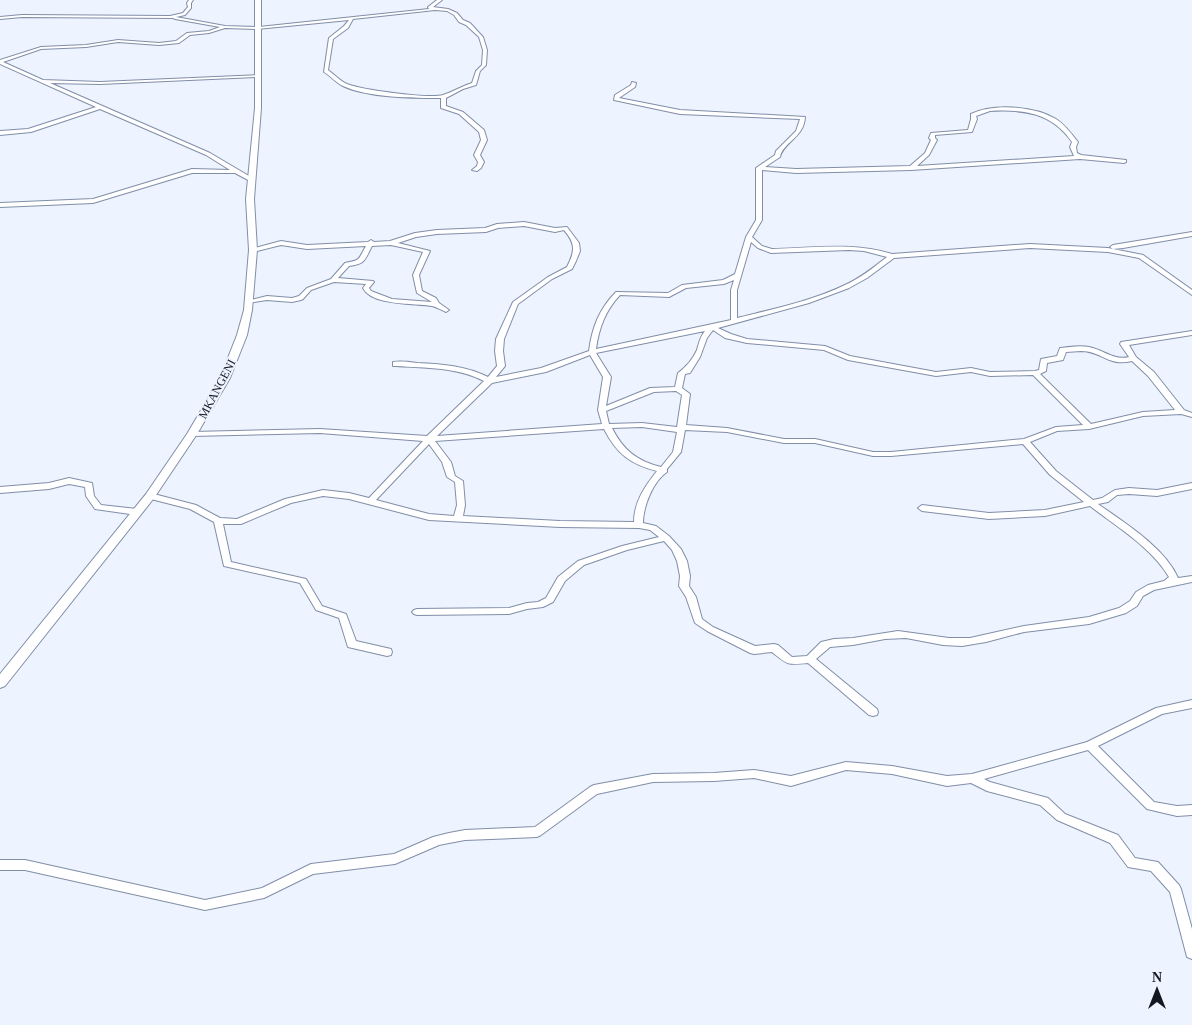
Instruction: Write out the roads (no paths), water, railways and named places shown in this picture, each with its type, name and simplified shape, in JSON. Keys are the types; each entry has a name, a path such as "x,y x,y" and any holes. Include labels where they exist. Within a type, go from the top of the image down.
{"street":[{"path":"170,17 184,14 190,7 188,3 191,0"},
{"name":"MKANGENI","path":"0,683 150,496 192,434 225,378 242,335 249,302 253,250 250,199 258,108 258,0"},
{"path":"352,18 346,27 331,38 326,71 343,85 357,88 388,93 443,96 474,84 478,71 484,65 485,50 481,37 468,24 461,21 459,15 450,10 429,8 440,0"},
{"path":"0,18 22,16 170,17 225,27 257,27 438,9"},
{"path":"0,62 41,48 86,46 118,41 154,44 177,42 189,34 209,32 225,27"},
{"path":"0,62 208,154 252,180"},
{"path":"42,81 100,83 258,76"},
{"path":"634,83 633,86 616,98 680,112 803,118 798,132 778,152 778,156 759,168"},
{"path":"443,96 443,107 461,113 480,129 483,134 484,140 477,155 481,162 475,170"},
{"path":"0,133 29,131 100,107"},
{"path":"910,168 927,154 934,140 932,138 933,134 970,131 974,119 973,115 979,111 998,109 1034,112 1053,119 1072,135 1075,142 1073,147 1074,154 1080,157"},
{"path":"759,168 796,171 910,168 1080,157 1124,161"},
{"path":"734,320 734,290 748,237 759,220 759,168"},
{"path":"0,204 88,202 192,171 235,170"},
{"path":"371,501 428,439 490,381 501,366 500,339 516,303 550,278 570,268 578,247 577,242 565,228 555,230 524,224 497,226 486,230 415,235 391,243"},
{"path":"1086,249 1129,246 1166,237 1192,234"},
{"path":"748,237 760,247 771,250 848,249 868,250 892,256 1030,246 1115,251 1141,256 1192,293"},
{"path":"333,280 347,264 358,263 363,259 371,242"},
{"path":"253,250 281,243 307,247 371,242 391,243 427,251 416,275 419,292 434,299 436,304"},
{"path":"396,364 456,368 477,374 490,381 543,370 592,352 712,327 807,302 847,287 865,277 892,256"},
{"path":"664,470 638,462 631,457 618,444 607,426 602,410 607,377 592,352 595,328 607,303 618,293 669,295 684,286 724,282 739,275"},
{"path":"249,302 267,298 292,300 301,298 309,289 333,280 371,282 366,288 368,292 391,301 436,304 446,310"},
{"path":"712,327 728,336 747,341 825,348 848,358 936,374 971,370 990,374 1035,373 1042,371 1044,361 1060,358 1063,350 1091,349 1112,361 1125,361 1133,358"},
{"path":"678,390 682,373 687,371 689,364 696,358 704,335 712,327"},
{"path":"1181,412 1151,374 1133,358 1124,344 1192,333"},
{"path":"1035,373 1089,427"},
{"path":"602,410 653,390 678,390 686,394 677,452 644,495 638,514 639,525"},
{"path":"192,434 320,431 428,439 642,425 681,429 727,430 784,441 815,441 873,454 891,454 1025,441 1056,429 1089,427 1143,414 1181,412 1192,415"},
{"path":"428,439 438,448 451,472 451,477 459,481 461,505 458,519"},
{"path":"1025,441 1052,473 1092,503 1168,566 1174,578 1168,584"},
{"path":"0,490 49,486 69,482 89,485 90,496 98,507 137,512"},
{"path":"922,508 989,516 1045,513 1105,500 1115,492 1157,493 1192,486"},
{"path":"150,496 193,507 218,521 238,522 288,501 323,493 349,496 429,517 560,524 639,525 653,528 676,549 682,561 685,576 684,586 691,597 698,621 710,629 754,650 774,648 790,661 810,658 826,644 858,641 885,635 913,636 932,641 960,642 985,640 1001,634 1026,629 1104,617 1130,608 1139,594 1151,587 1192,579"},
{"path":"218,521 227,564 303,581 319,608 343,616 352,644 387,652"},
{"path":"417,612 509,611 528,606 540,606 550,600 561,579 581,563 625,548 666,538"},
{"path":"810,658 873,712"},
{"path":"0,865 25,865 205,905 264,893 311,869 395,859 437,841 450,838 465,835 537,832 594,790 652,778 754,774 791,781 846,766 892,770 948,781 972,778 1090,745 1160,711 1192,704"},
{"path":"1090,745 1151,806 1177,811 1192,810"},
{"path":"972,778 987,786 1044,801 1061,817 1114,839 1132,863 1154,866 1175,889 1192,953"}]}
